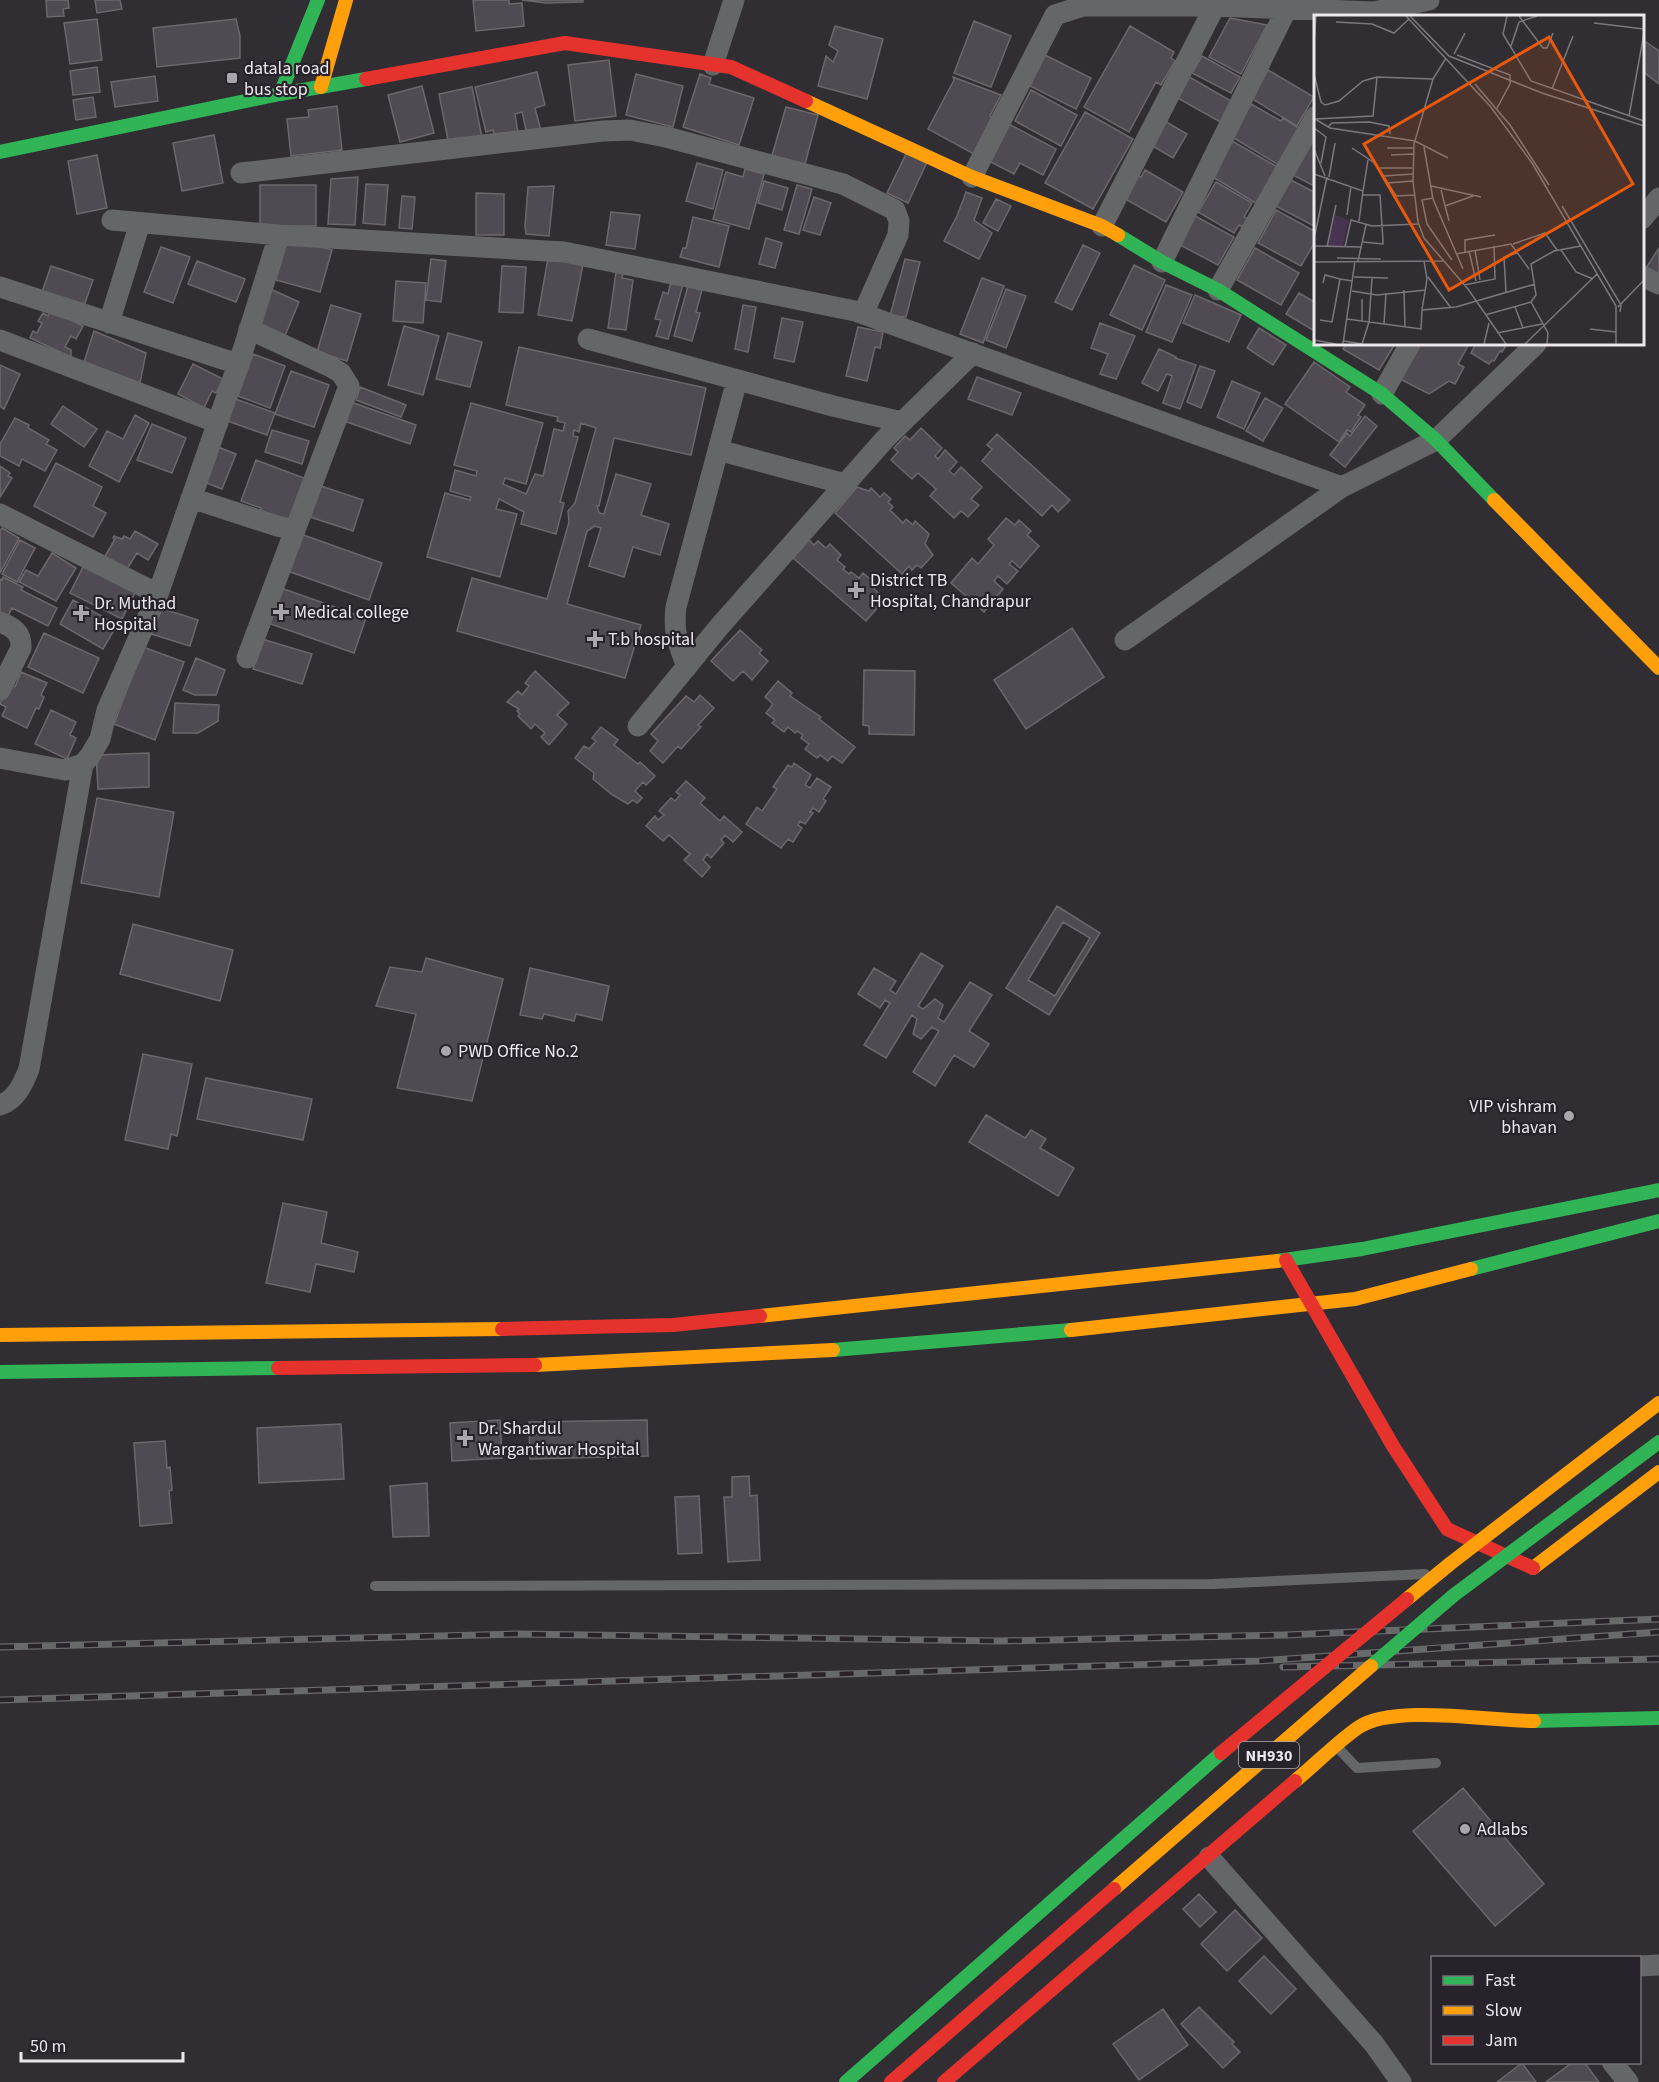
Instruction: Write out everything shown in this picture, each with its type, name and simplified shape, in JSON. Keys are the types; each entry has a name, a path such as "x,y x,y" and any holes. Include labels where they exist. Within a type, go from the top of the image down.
{"main road":[{"path":"280,94 318,0"},
{"path":"321,87 346,0"},
{"path":"0,152 280,94 565,43 731,67 972,177 1102,226 1162,262 1314,340"},
{"path":"1324,345 1339,353 1382,394 1436,440 1659,668"},
{"path":"0,1372 379,1349 673,1325 1168,1278 1362,1249 1659,1190"},
{"path":"0,1335 379,1349 434,1365 498,1367 813,1352 1098,1328 1170,1314 1355,1299 1659,1221"},
{"path":"1286,1260 1393,1446 1447,1529 1533,1569 1659,1473"},
{"name":"NH930","path":"846,2082 1221,1753 1451,1563 1659,1403"},
{"name":"NH930","path":"891,2082 1454,1595 1659,1442"},
{"path":"944,2082 1360,1726 1388,1716 1405,1715 1510,1721 1581,1722 1659,1718"}],"street":[{"path":"713,65 734,0"},
{"path":"972,177 1055,15 1083,6 1215,6 1373,14 1429,0"},
{"path":"1102,226 1215,6"},
{"path":"1162,262 1287,8"},
{"path":"1218,290 1314,120"},
{"path":"241,173 603,131 630,130 666,137 843,184 895,210 898,235 863,314"},
{"path":"1644,217 1659,198"},
{"path":"112,220 279,235 564,252 863,314 1342,487"},
{"path":"109,322 140,223"},
{"path":"0,758 65,770 82,764 90,756 100,739 107,710 158,594 218,423 279,235"},
{"path":"1644,277 1659,284"},
{"path":"0,287 238,363"},
{"path":"247,658 349,386 341,373 331,367 249,329"},
{"path":"588,339 833,406 902,422"},
{"path":"0,340 218,423"},
{"path":"1382,394 1409,345"},
{"path":"1125,640 1342,487 1436,440 1535,345"},
{"path":"638,726 719,627 845,484 902,422 973,353"},
{"path":"687,667 676,639 674,626 676,607 737,380"},
{"path":"718,450 845,484"},
{"path":"191,498 295,530"},
{"path":"0,514 80,552 158,594"},
{"path":"0,622 15,630 21,642 21,648 0,690"},
{"path":"0,1105 8,1102 15,1095 29,1069 82,764"},
{"path":"1209,1857 1374,2044 1401,2082"},
{"path":"1641,1966 1659,1965"},
{"path":"1614,2064 1628,2082"}],"lane":[{"path":"375,1586 1213,1584 1533,1569"},
{"path":"1336,1745 1357,1768 1436,1763"}],"building":[{"path":"46,0 68,0 69,8 63,9 64,16 47,17"},
{"path":"95,0 120,0 122,9 97,13"},
{"path":"473,0 509,0 509,4 522,3 524,26 476,31"},
{"path":"522,0 583,0 583,2 546,3"},
{"path":"1230,18 1267,25 1241,74 1209,57"},
{"path":"97,19 102,60 70,64 64,23"},
{"path":"236,19 240,36 240,58 157,67 153,28"},
{"path":"974,21 1011,36 991,87 954,73"},
{"path":"835,26 883,39 867,99 818,86 826,56 833,62 838,51 829,45"},
{"path":"1130,26 1174,52 1171,58 1175,61 1161,85 1156,82 1129,132 1084,107"},
{"path":"1646,42 1659,51 1659,84 1644,73 1644,44"},
{"path":"1045,55 1091,78 1076,109 1030,86"},
{"path":"1202,56 1240,77 1231,93 1192,73"},
{"path":"609,60 616,116 575,121 568,65"},
{"path":"97,67 100,92 73,95 70,71"},
{"path":"1268,70 1314,97 1297,126 1251,98"},
{"path":"537,72 545,105 535,108 541,131 527,134 522,112 515,114 518,133 495,138 493,130 486,132 475,87"},
{"path":"636,74 683,86 673,127 626,115"},
{"path":"700,74 711,78 709,84 754,98 739,145 683,127"},
{"path":"1186,75 1236,104 1224,124 1174,96"},
{"path":"155,76 158,101 115,107 111,82"},
{"path":"953,77 1001,95 990,116 993,118 974,154 928,129 954,80"},
{"path":"422,86 434,133 400,142 388,95"},
{"path":"472,87 482,138 449,145 439,94"},
{"path":"1031,90 1077,115 1061,146 1015,121"},
{"path":"93,97 96,117 76,120 73,100"},
{"path":"1251,104 1281,121 1283,118 1300,129 1279,165 1232,137"},
{"path":"337,106 342,150 291,156 287,119 309,117 308,110"},
{"path":"786,107 818,115 804,168 771,159"},
{"path":"1085,112 1133,139 1093,209 1045,183"},
{"path":"1163,120 1187,134 1173,158 1149,144"},
{"path":"1007,123 1056,149 1043,175 1020,163 1014,174 987,160"},
{"path":"214,135 223,183 182,191 173,143"},
{"path":"1232,141 1281,169 1259,205 1211,176"},
{"path":"1309,141 1314,144 1314,186 1291,174"},
{"path":"907,152 927,162 908,203 887,193"},
{"path":"97,155 107,208 77,214 68,161"},
{"path":"697,163 723,170 713,209 686,201"},
{"path":"745,169 764,174 749,229 713,219 726,172 743,177"},
{"path":"1145,170 1183,192 1166,222 1120,196 1133,173 1141,177"},
{"path":"358,177 355,225 328,224 331,179"},
{"path":"1287,178 1314,192 1314,226 1272,204"},
{"path":"764,181 788,188 782,210 758,203"},
{"path":"1216,182 1252,203 1244,217 1248,219 1243,227 1239,225 1234,233 1198,212"},
{"path":"366,184 388,185 385,225 363,223"},
{"path":"260,185 316,185 316,226 260,226"},
{"path":"797,185 812,189 799,234 784,230"},
{"path":"554,186 549,236 526,234 528,187"},
{"path":"966,192 982,198 974,220 992,233 979,259 944,241"},
{"path":"476,193 504,194 504,235 476,235"},
{"path":"402,196 415,197 412,229 399,228"},
{"path":"814,197 831,203 820,235 803,230"},
{"path":"996,199 1011,206 998,231 983,223"},
{"path":"1276,210 1314,231 1314,243 1301,266 1258,243"},
{"path":"611,212 640,215 635,249 606,245"},
{"path":"1195,216 1234,237 1218,265 1180,245"},
{"path":"693,217 729,226 719,267 680,257 683,248 686,248"},
{"path":"288,238 332,250 320,292 276,280"},
{"path":"766,238 782,243 775,268 759,264"},
{"path":"1083,245 1100,253 1072,310 1055,302"},
{"path":"161,247 190,257 173,303 144,292"},
{"path":"1255,248 1299,273 1281,305 1237,280"},
{"path":"1659,248 1659,280 1644,271"},
{"path":"548,258 583,264 572,321 538,315"},
{"path":"431,259 446,261 441,302 426,300"},
{"path":"905,259 920,262 906,317 890,316"},
{"path":"197,261 245,279 236,302 188,284"},
{"path":"1134,265 1165,280 1142,330 1110,315"},
{"path":"51,266 93,280 83,309 41,295"},
{"path":"502,266 526,267 523,313 499,312"},
{"path":"616,272 623,273 622,278 633,280 626,330 608,328"},
{"path":"982,278 1004,286 983,343 960,334"},
{"path":"396,281 426,283 423,323 393,321"},
{"path":"671,281 683,284 668,339 656,336 661,320 655,319 663,292 668,294"},
{"path":"1166,285 1192,295 1172,342 1146,332"},
{"path":"688,286 702,290 696,312 700,313 692,341 674,336"},
{"path":"268,288 299,302 284,338 253,326"},
{"path":"1006,289 1026,296 1006,348 986,340"},
{"path":"1299,293 1314,302 1314,331 1286,314"},
{"path":"1195,295 1241,315 1229,342 1183,323"},
{"path":"331,305 361,314 347,361 317,352"},
{"path":"743,305 756,307 748,352 735,349"},
{"path":"51,310 83,326 76,339 71,336 65,347 71,350 71,357 30,338 33,331 37,333 42,323 38,321 43,313 48,316"},
{"path":"782,318 803,322 794,362 774,358"},
{"path":"1100,323 1135,336 1116,379 1100,374 1108,354 1091,348"},
{"path":"404,326 439,336 423,395 388,385"},
{"path":"858,327 883,332 880,348 875,347 867,381 846,376"},
{"path":"1259,328 1286,345 1273,365 1247,348"},
{"path":"94,331 146,353 140,383 84,362"},
{"path":"448,333 482,342 470,387 436,379"},
{"path":"1345,345 1394,345 1379,370 1343,349"},
{"path":"1415,345 1468,345 1458,364 1464,367 1455,384 1449,381 1429,394 1398,378"},
{"path":"1475,345 1506,345 1489,364 1471,353"},
{"path":"519,347 706,388 691,455 614,438 599,506 597,506 599,513 604,514 616,474 651,484 641,515 669,524 660,555 633,547 624,577 589,566 601,528 595,526 587,531 567,604 641,625 625,678 457,631 472,578 547,599 569,522 568,511 575,503 596,428 581,423 579,432 574,430 573,436 578,437 560,502 564,503 556,534 521,524 524,512 499,499 496,509 517,514 500,577 427,557 445,493 470,500 471,497 450,491 455,470 476,476 477,471 454,465 471,403 543,423 526,484 505,478 503,484 526,494 535,474 543,476 554,429 563,431 565,423 557,421 558,417 506,405"},
{"path":"1159,349 1175,358 1196,365 1180,409 1163,403 1172,376 1167,374 1158,391 1142,383"},
{"path":"253,354 285,366 270,408 238,396"},
{"path":"1314,362 1350,387 1346,392 1365,405 1358,415 1361,417 1351,432 1347,430 1339,442 1285,404"},
{"path":"193,364 223,379 216,393 212,391 204,408 178,394"},
{"path":"0,365 20,374 4,409 0,406"},
{"path":"1200,366 1215,371 1201,408 1187,402"},
{"path":"291,371 329,385 314,427 275,414"},
{"path":"977,377 1021,393 1012,415 968,399"},
{"path":"1232,381 1260,393 1244,429 1217,417"},
{"path":"360,387 406,405 401,417 356,400"},
{"path":"230,397 275,413 267,435 222,419"},
{"path":"1265,398 1283,408 1263,441 1246,431"},
{"path":"351,402 416,425 410,444 344,421"},
{"path":"63,406 97,429 84,447 51,424"},
{"path":"135,415 149,423 119,482 89,466 107,431 123,439"},
{"path":"1365,416 1377,426 1345,467 1330,455 1347,433 1350,436"},
{"path":"15,418 49,440 46,444 57,450 45,471 22,459 19,466 0,456 0,444"},
{"path":"152,424 186,438 172,473 137,460"},
{"path":"921,428 942,448 935,456 938,459 945,450 957,462 949,471 954,475 961,467 982,487 971,499 979,505 968,517 961,511 954,518 930,496 936,489 918,473 912,479 891,460 898,452 894,448 905,436 910,440"},
{"path":"272,430 309,441 302,464 265,452"},
{"path":"997,434 1070,500 1058,512 1052,505 1042,516 982,461 992,449 987,445"},
{"path":"218,447 236,454 222,489 204,482"},
{"path":"256,460 309,480 292,525 259,513 261,508 241,501"},
{"path":"56,463 102,487 93,506 106,513 93,537 34,506"},
{"path":"0,466 10,473 8,476 12,478 0,497"},
{"path":"321,486 363,500 353,531 310,517"},
{"path":"857,487 869,491 871,488 880,497 884,493 891,499 888,502 893,507 890,510 903,523 906,519 913,525 915,521 929,534 925,544 933,555 921,568 917,565 912,570 909,566 902,574 835,513"},
{"path":"1006,518 1015,525 1019,520 1031,531 1027,535 1039,546 1020,568 1012,561 1009,564 1018,571 1007,584 998,576 994,581 1003,589 984,612 951,583 972,558 978,564 994,545 988,539"},
{"path":"2,528 19,538 0,573 0,531"},
{"path":"135,531 158,544 148,560 137,553 125,572 104,558 115,539 114,536 122,539 124,536 130,539"},
{"path":"295,532 382,563 369,600 282,569"},
{"path":"20,540 35,548 17,582 2,574"},
{"path":"809,540 814,545 818,541 826,548 830,544 841,555 837,560 845,567 843,569 859,578 863,573 875,583 872,587 880,594 872,604 877,608 866,621 793,558"},
{"path":"52,553 76,568 56,601 19,582 26,570 38,576"},
{"path":"85,563 137,589 122,619 70,593"},
{"path":"3,577 23,587 21,590 57,608 48,626 12,608 6,620 0,617 0,579 2,580"},
{"path":"281,588 366,618 354,653 268,623"},
{"path":"73,600 117,625 103,649 60,624"},
{"path":"157,607 198,620 190,646 148,633"},
{"path":"1072,628 1104,677 1026,729 994,680"},
{"path":"740,630 762,650 759,653 768,661 752,680 743,671 733,681 711,661"},
{"path":"44,633 99,658 83,693 28,667"},
{"path":"262,639 312,654 302,684 253,669"},
{"path":"143,647 184,662 155,740 114,724"},
{"path":"196,658 225,670 216,695 195,695 183,690"},
{"path":"864,670 915,671 914,735 869,734 869,726 863,725"},
{"path":"535,671 569,703 557,715 567,724 549,745 541,737 545,733 535,724 531,729 518,716 519,709 507,702 518,691 522,695 529,686 525,683"},
{"path":"21,672 47,683 41,695 44,697 39,709 36,708 27,728 2,716 6,707 0,704 9,684 15,687"},
{"path":"778,681 792,693 790,696 821,717 819,719 855,747 842,763 832,756 828,761 820,755 817,758 805,749 809,744 801,738 803,735 797,731 795,733 788,727 784,732 772,723 775,720 766,713 773,704 765,697"},
{"path":"700,695 714,708 698,725 701,727 681,749 678,746 663,763 650,751 658,741 651,734 686,696 694,702"},
{"path":"175,703 219,705 218,721 198,733 173,733"},
{"path":"51,710 76,722 70,735 76,738 67,759 35,744"},
{"path":"601,727 618,740 614,745 638,764 640,762 655,776 646,785 643,782 635,791 642,798 637,803 633,800 628,804 611,794 593,779 594,773 575,758 584,746 589,749 596,741 592,738"},
{"path":"149,753 149,787 98,789 96,755"},
{"path":"794,763 811,775 805,785 810,788 817,778 831,787 823,799 826,801 819,812 813,808 810,812 813,813 805,824 800,821 798,825 802,828 793,842 788,839 781,848 746,824 757,807 762,811 777,789 773,787 788,765 792,767"},
{"path":"686,781 705,798 700,803 720,821 724,816 742,832 733,842 725,835 721,840 724,843 711,858 707,854 703,860 710,867 702,877 684,860 690,854 669,835 663,841 646,826 655,816 658,820 664,815 659,811 671,798 675,801 680,795 676,792"},
{"path":"97,798 174,812 159,897 81,883"},
{"path":"1057,906 1100,933 1049,1015 1006,988","holes":["1063,922 1090,938 1055,996 1028,980"]},
{"path":"133,924 233,950 220,1001 120,974"},
{"path":"921,953 943,966 918,1006 923,1009 935,999 943,1005 938,1018 944,1022 970,982 992,995 969,1031 989,1044 974,1067 954,1055 935,1086 913,1072 939,1031 932,1027 921,1039 913,1034 917,1019 912,1015 886,1058 864,1045 890,1003 885,1000 880,1008 858,994 874,968 896,981 890,990 896,994"},
{"name":"PWD Office No.2","path":"426,958 503,979 472,1101 397,1088 416,1014 376,1006 390,967 422,972"},
{"path":"530,968 609,986 602,1020 576,1014 574,1021 544,1014 542,1019 520,1015"},
{"path":"143,1054 192,1064 177,1136 171,1134 168,1149 125,1140"},
{"path":"206,1078 312,1099 303,1140 197,1119"},
{"path":"986,1115 1025,1138 1031,1130 1046,1139 1040,1148 1074,1168 1058,1196 969,1142"},
{"path":"283,1203 327,1212 321,1243 358,1252 354,1272 316,1264 310,1292 266,1283"},
{"path":"500,1420 502,1458 452,1461 450,1423"},
{"path":"647,1420 648,1456 530,1459 529,1422"},
{"path":"341,1424 344,1479 259,1483 257,1428"},
{"path":"165,1441 167,1468 170,1467 172,1490 169,1491 172,1523 140,1526 134,1443"},
{"path":"749,1476 750,1496 757,1495 760,1560 728,1562 724,1497 732,1497 732,1477"},
{"path":"427,1483 429,1536 393,1537 390,1486"},
{"path":"699,1496 702,1553 678,1554 675,1497"},
{"path":"1463,1788 1544,1884 1495,1926 1413,1831"},
{"path":"1199,1894 1216,1912 1200,1927 1183,1909"},
{"path":"1235,1910 1262,1938 1227,1971 1201,1944"},
{"path":"1264,1956 1296,1989 1271,2014 1239,1981"},
{"path":"1199,2007 1234,2042 1232,2044 1240,2052 1223,2068 1181,2024"},
{"path":"1163,2009 1188,2045 1139,2080 1113,2044"},
{"path":"1523,2064 1536,2082 1497,2082"},
{"path":"1570,2064 1586,2064 1599,2082 1546,2082"}],"railway":[{"path":"0,1647 515,1634 1000,1641 1285,1635 1659,1619"},
{"path":"0,1700 1259,1661 1659,1632"},
{"path":"1283,1667 1659,1659"}],"traffic: fast":[{"path":"280,94 318,0"},
{"path":"0,152 280,94 366,79"},
{"path":"1118,235 1162,262 1218,290 1382,394 1436,440 1494,500"},
{"path":"1277,1261 1362,1249 1659,1190"},
{"path":"1471,1269 1659,1221"},
{"path":"833,1350 1071,1330"},
{"path":"0,1372 278,1368"},
{"path":"1371,1666 1454,1595 1659,1442"},
{"path":"1534,1721 1659,1718"},
{"path":"846,2082 1221,1753"}],"traffic: slow":[{"path":"321,87 346,0"},
{"path":"806,101 972,177 1102,226 1118,235"},
{"path":"1494,500 1659,668"},
{"path":"760,1316 1277,1261"},
{"path":"1071,1330 1355,1299 1471,1269"},
{"path":"0,1335 502,1329"},
{"path":"535,1365 833,1350"},
{"path":"1407,1599 1659,1403"},
{"path":"1533,1568 1659,1472"},
{"path":"1114,1889 1371,1666"},
{"path":"1295,1781 1351,1733 1375,1720 1395,1716 1443,1715 1534,1721"}],"traffic: jam":[{"path":"366,79 565,43 731,67 806,101"},
{"path":"1286,1260 1393,1446 1447,1529 1533,1568"},
{"path":"502,1329 673,1325 760,1316"},
{"path":"278,1368 535,1365"},
{"path":"1221,1753 1407,1599"},
{"path":"944,2082 1295,1781"},
{"path":"891,2082 1114,1889"}],"place":[{"name":"datala road bus stop","path":"232,78"},
{"name":"District TB Hospital, Chandrapur","path":"856,590"},
{"name":"Medical college","path":"281,612"},
{"name":"Dr. Muthad Hospital","path":"81,613"},
{"name":"T.b hospital","path":"595,639"},
{"name":"PWD Office No.2","path":"446,1051"},
{"name":"VIP vishram bhavan","path":"1569,1116"},
{"name":"Dr. Shardul Wargantiwar Hospital","path":"465,1438"},
{"name":"Adlabs","path":"1465,1829"}]}
